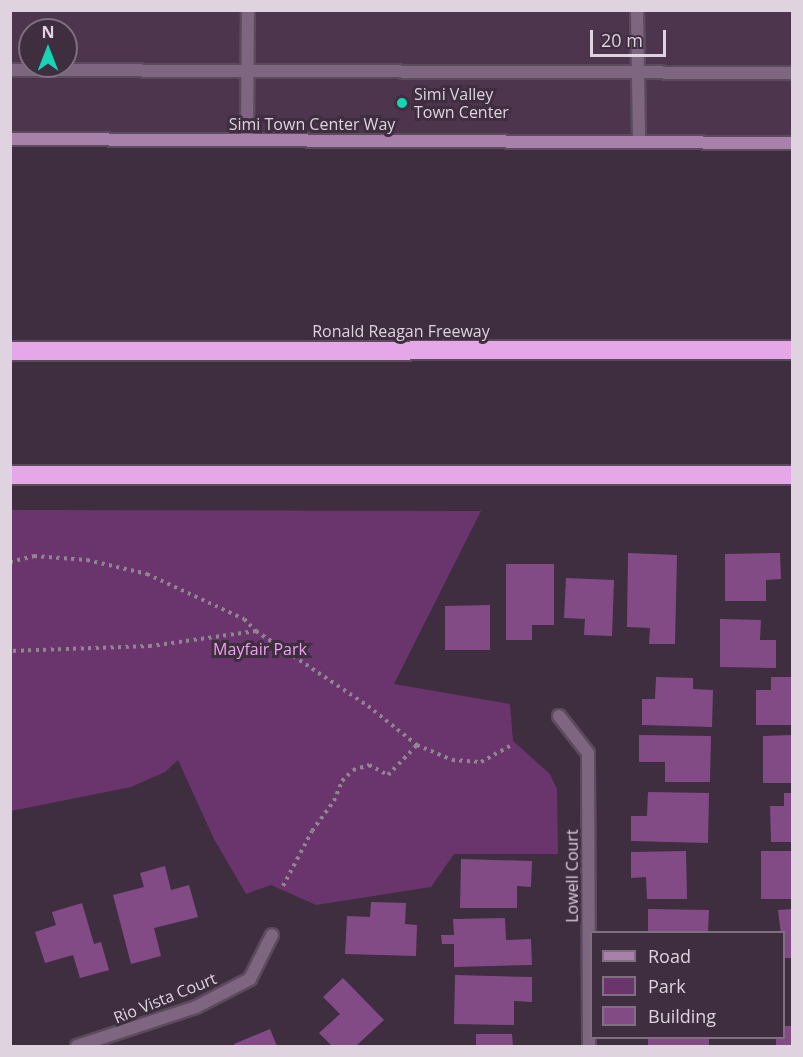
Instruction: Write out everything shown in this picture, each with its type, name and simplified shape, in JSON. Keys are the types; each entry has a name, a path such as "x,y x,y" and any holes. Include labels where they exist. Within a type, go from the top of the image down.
{"highway":[{"name":"Ronald Reagan Freeway","path":"10,351 792,350"},
{"path":"10,475 792,475"}],"street":[{"path":"247,140 248,10"},
{"path":"637,10 639,141"},
{"path":"10,70 792,73"},
{"name":"Simi Town Center Way","path":"10,139 792,143"},
{"name":"Lowell Court","path":"559,716 588,753 589,1047"},
{"name":"Rio Vista Court","path":"77,1047 196,1007 250,979 272,935"}],"path":[{"path":"10,562 34,556 87,560 147,574 244,619 256,631 368,706 417,745 452,760 481,762 510,746"},
{"path":"10,651 151,646 256,631"},
{"path":"283,886 312,831 334,801 342,781 353,770 369,765 388,775 417,745"}],"shaded area":[{"name":"Simi Valley Town Center","path":"11,11 792,11 792,140 11,140"}],"green space":[{"name":"Mayfair Park","path":"11,510 481,511 394,684 510,704 513,741 550,774 557,789 558,854 454,854 431,887 316,905 271,885 246,894 214,839 178,760 165,772 131,787 11,811"}],"building":[{"path":"628,553 677,555 675,644 649,644 650,628 627,627"},
{"path":"780,553 781,579 766,580 766,601 725,601 725,554"},
{"path":"506,564 554,564 554,625 532,625 532,640 506,640"},
{"path":"566,578 614,580 612,636 584,635 585,619 564,618"},
{"path":"490,605 490,650 445,650 445,606"},
{"path":"720,619 761,620 760,640 776,640 776,668 720,667"},
{"path":"656,677 693,678 693,689 713,690 712,727 642,725 642,699 655,699"},
{"path":"771,677 792,677 792,725 756,725 756,690 771,690"},
{"path":"639,735 711,736 710,782 665,782 665,762 639,762"},
{"path":"792,735 792,783 763,783 763,736"},
{"path":"648,792 709,793 708,843 631,841 631,816 647,816"},
{"path":"784,793 792,793 792,842 771,842 770,806 784,806"},
{"path":"686,851 687,899 647,899 646,877 631,878 631,852"},
{"path":"761,851 792,851 792,899 761,899"},
{"path":"461,859 532,861 531,887 517,886 517,908 460,908"},
{"path":"165,866 171,890 189,885 198,917 154,928 161,956 131,964 113,895 144,887 140,873"},
{"path":"371,902 406,903 405,924 417,925 416,956 345,954 347,916 370,917"},
{"path":"82,903 94,944 101,942 109,970 80,978 73,955 45,963 35,932 56,925 52,912"},
{"path":"648,909 709,910 708,931 648,931"},
{"path":"792,909 792,958 785,958 785,931 781,931 778,910"},
{"path":"505,918 506,940 531,939 532,965 454,967 454,944 442,944 441,935 454,935 453,919"},
{"path":"455,975 532,977 532,1002 514,1001 514,1025 454,1024"},
{"path":"343,978 384,1020 356,1046 332,1046 319,1033 340,1014 323,997"},
{"path":"785,1026 792,1026 792,1046 776,1046 776,1039 785,1039"},
{"path":"270,1029 277,1046 235,1046 234,1044"},
{"path":"476,1034 512,1034 513,1046 476,1046"},
{"path":"648,1039 709,1039 709,1046 648,1046"}],"place":[{"name":"Simi Valley Town Center","path":"402,103"}]}
